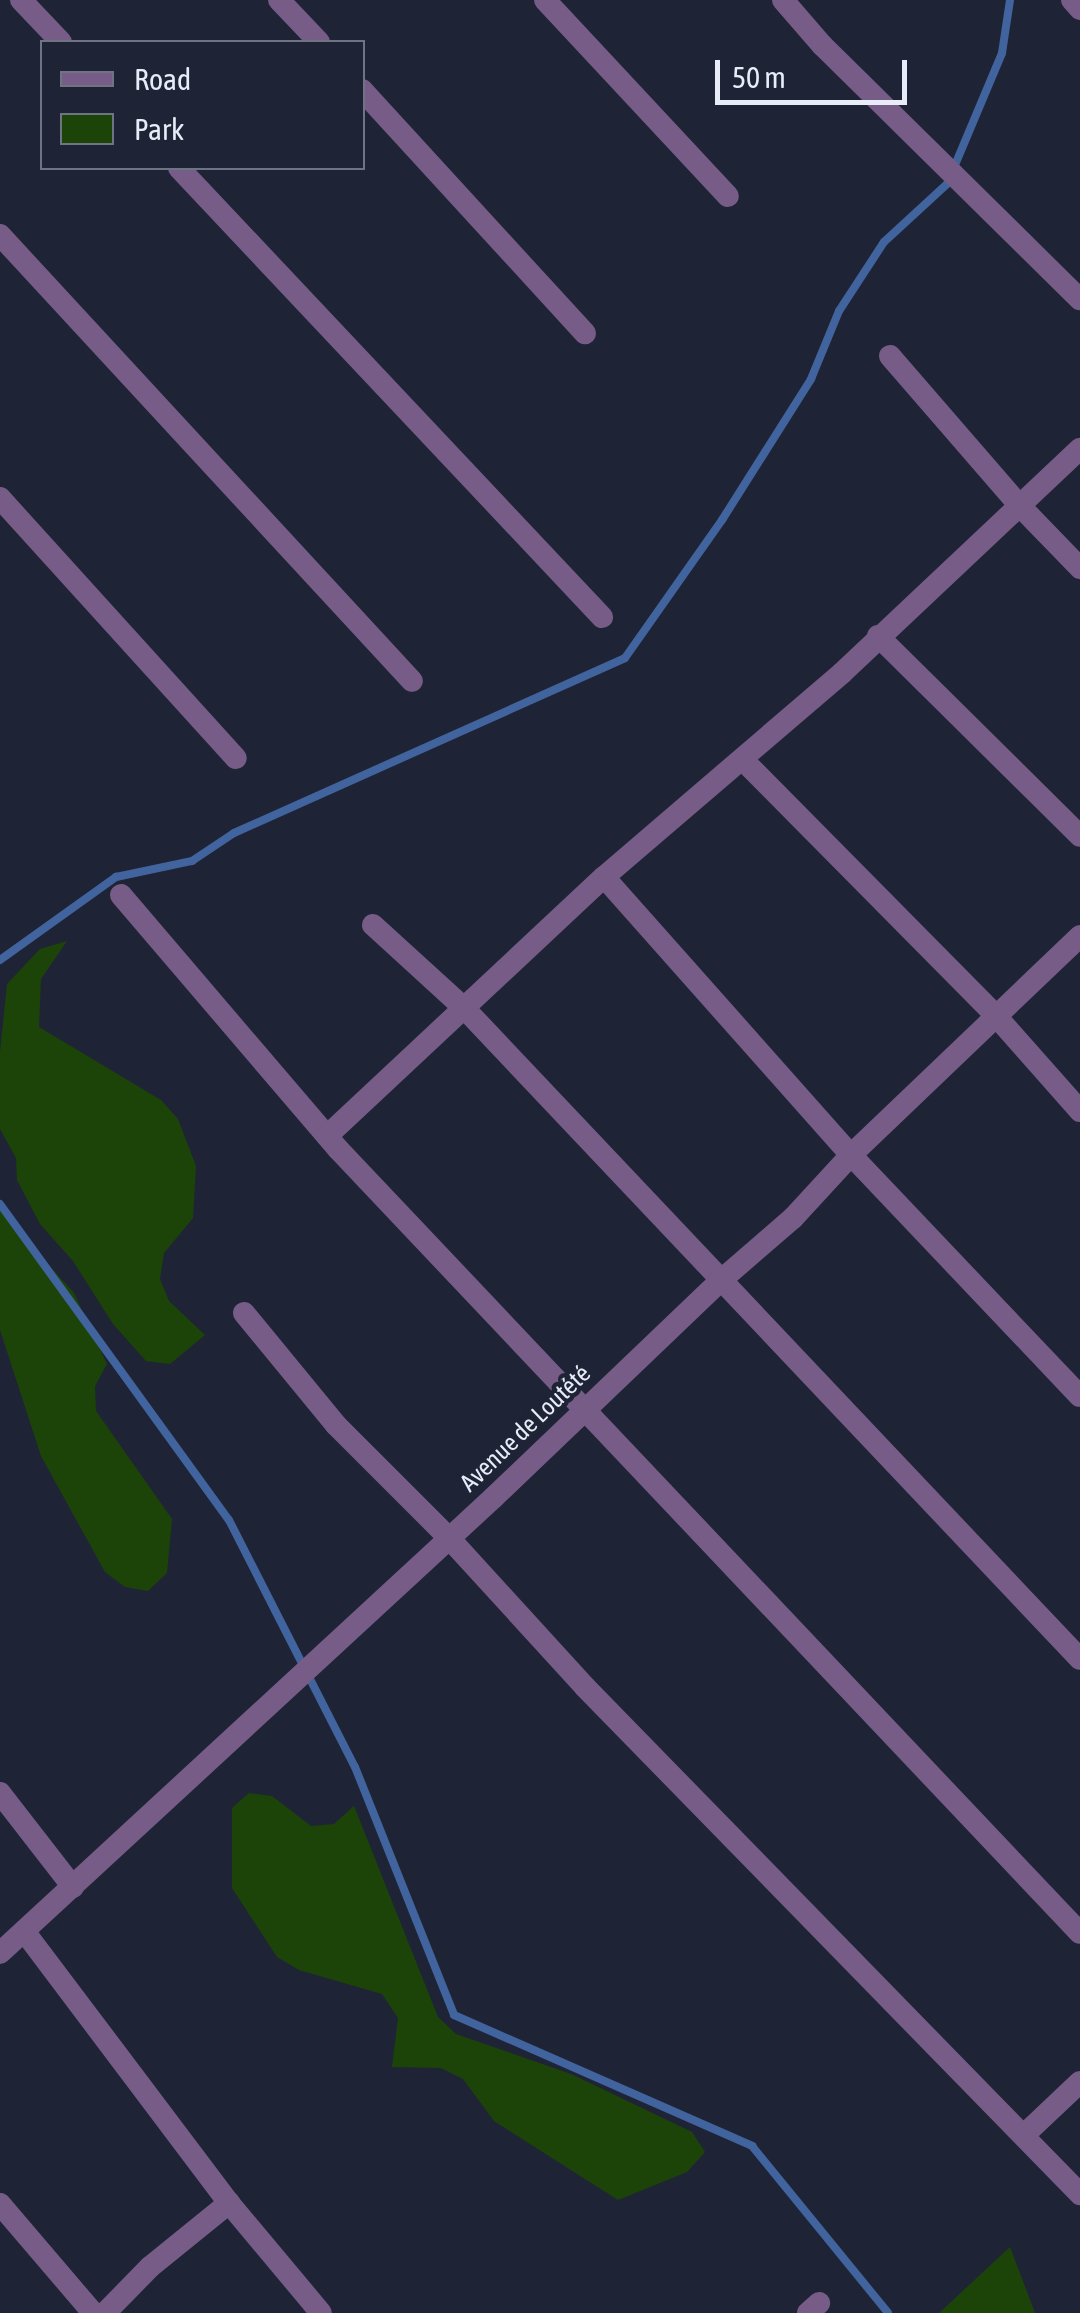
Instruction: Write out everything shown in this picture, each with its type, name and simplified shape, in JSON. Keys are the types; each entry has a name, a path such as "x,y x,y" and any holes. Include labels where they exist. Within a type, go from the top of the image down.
{"street":[{"path":"21,0 59,40"},
{"path":"280,0 316,40"},
{"path":"545,0 728,196"},
{"path":"783,0 822,45 1080,299"},
{"path":"1072,0 1080,8"},
{"path":"365,93 584,333"},
{"path":"181,170 602,617"},
{"path":"0,235 412,681"},
{"path":"890,356 1019,505 1080,568"},
{"path":"327,1136 604,877 743,760 1080,449"},
{"path":"0,498 236,758"},
{"path":"878,636 1040,791 1080,836"},
{"path":"743,760 996,1016 1080,1111"},
{"path":"604,877 851,1155 1080,1396"},
{"path":"121,895 327,1136 1080,1933"},
{"path":"373,925 466,1010 718,1282 1080,1659"},
{"name":"Avenue de Loutété","path":"0,1952 449,1538 718,1282 792,1218 851,1155 1080,936"},
{"path":"244,1314 336,1424 449,1538 584,1687 1080,2194"},
{"path":"0,1793 72,1887"},
{"path":"24,1931 228,2202 321,2313"},
{"path":"1024,2135 1080,2082"},
{"path":"105,2313 150,2268 228,2202"},
{"path":"0,2204 93,2313"}],"green space":[{"path":"67,941 41,979 39,1027 161,1100 178,1119 196,1166 193,1218 164,1253 160,1279 169,1301 205,1335 170,1364 146,1361 113,1324 73,1261 40,1224 17,1180 16,1158 0,1129 0,1052 7,984 40,949"},
{"path":"0,1211 74,1293 107,1364 95,1386 96,1411 172,1519 167,1573 148,1591 125,1587 105,1572 41,1456 0,1330"},
{"path":"249,1793 272,1796 311,1826 334,1824 354,1806 438,2017 456,2034 571,2074 692,2132 705,2152 687,2172 618,2200 494,2121 463,2079 441,2068 392,2067 398,2018 382,1994 299,1970 277,1957 232,1888 232,1808"},
{"path":"1010,2247 1035,2313 939,2313"}],"waterway":[{"path":"0,960 116,877 192,861 234,833 625,658 722,520 811,379 839,311 884,242 947,184 1002,53 1010,0"},
{"path":"0,1204 229,1520 355,1767 454,2015 752,2146 888,2313"}]}
